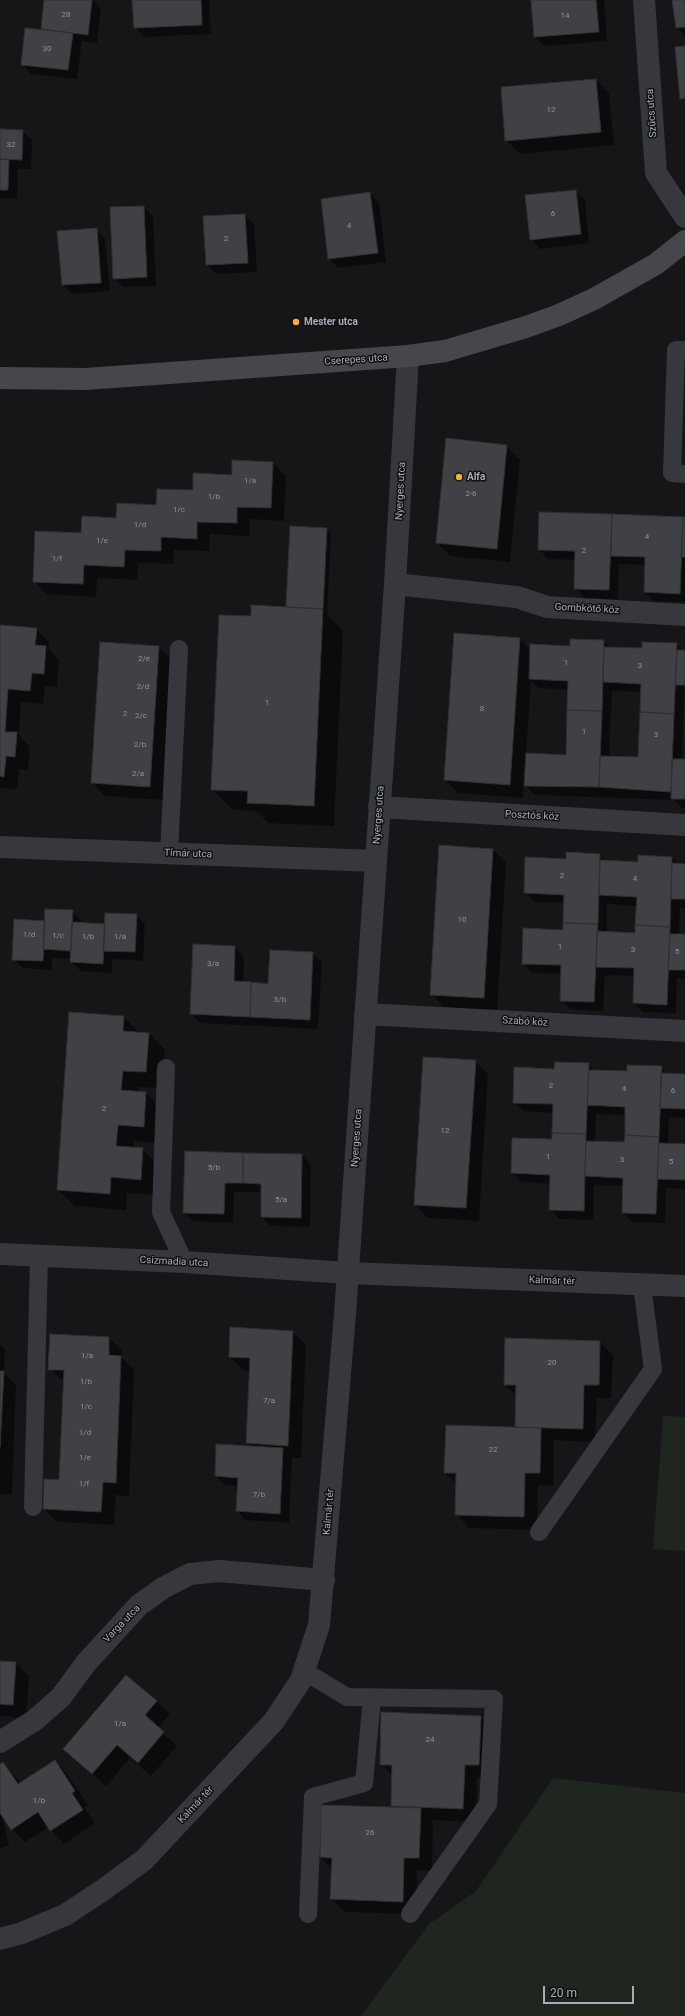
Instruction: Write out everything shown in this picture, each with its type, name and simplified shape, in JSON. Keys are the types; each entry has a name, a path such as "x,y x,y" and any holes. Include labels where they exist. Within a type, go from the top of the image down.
{"street":[{"name":"Szűcs utca","path":"644,0 656,173 685,217"},
{"name":"Cserepes utca","path":"0,378 85,379 408,356 445,351 559,315 624,283 656,264 685,241"},
{"name":"Nyerges utca","path":"348,1273 395,584 408,356"},
{"name":"Gombkötő köz","path":"395,584 518,597 546,607 685,615"},
{"name":"Posztós köz","path":"379,807 685,825"},
{"name":"Tímár utca","path":"0,847 376,861"},
{"name":"Szabó köz","path":"365,1014 685,1031"},
{"name":"Csizmadia utca","path":"0,1254 184,1262 348,1273"},
{"name":"Kalmár tér","path":"0,1939 22,1933 65,1915 144,1860 274,1722 301,1680 319,1625 324,1580 348,1273 685,1286"},
{"name":"Varga utca","path":"0,1742 35,1720 61,1697 86,1663 139,1605 163,1588 190,1574 219,1571 324,1580"}],"lane":[{"path":"685,350 676,350 672,473 685,474"},
{"path":"169,853 179,649"},
{"path":"166,1068 161,1212 184,1262"},
{"path":"33,1507 39,1256"},
{"path":"539,1532 653,1369 642,1285"},
{"path":"304,1671 347,1697 494,1699 488,1804 410,1914"},
{"path":"308,1914 313,1798 364,1783 372,1698"}],"shaded area":[{"path":"663,1416 685,1417 685,1551 653,1549"},
{"path":"553,1778 685,1793 685,2016 361,2016 429,1924 476,1891"}],"building":[{"path":"44,0 92,0 88,35 41,29"},
{"path":"132,0 201,0 202,25 134,28"},
{"path":"531,0 596,0 599,32 534,37"},
{"path":"672,0 685,0 685,27 676,28"},
{"path":"25,28 73,33 68,70 21,65"},
{"path":"685,46 685,98 680,99 675,47"},
{"path":"596,79 601,132 505,141 501,87"},
{"path":"0,129 23,130 22,160 0,159"},
{"path":"0,159 9,160 8,190 0,190"},
{"path":"576,190 581,234 530,240 525,195"},
{"path":"370,192 378,253 328,259 321,199"},
{"path":"144,206 147,277 113,279 110,207"},
{"path":"245,214 248,263 206,265 203,216"},
{"path":"97,228 101,283 62,285 57,231"},
{"path":"446,438 507,445 497,549 436,543"},
{"path":"232,460 273,462 271,508 237,507 237,523 197,522 197,539 161,537 161,551 125,550 124,567 84,565 83,584 33,582 35,531 81,533 82,516 116,518 117,503 156,505 157,489 193,490 193,473 232,475"},
{"path":"539,512 612,514 609,590 574,589 575,551 538,550"},
{"path":"612,514 683,517 680,594 644,592 645,557 611,556"},
{"path":"683,517 685,518 685,557 681,557"},
{"path":"290,526 327,528 323,609 286,607"},
{"path":"251,605 323,609 314,806 247,803 248,791 211,790 219,615 251,616"},
{"path":"0,625 37,628 35,645 46,646 44,674 32,673 30,691 8,689 5,732 17,732 15,757 6,756 4,777 0,776"},
{"path":"454,633 520,638 510,785 444,780"},
{"path":"570,639 604,640 602,711 567,710 568,681 529,679 530,644 570,646"},
{"path":"100,642 159,646 150,787 91,783"},
{"path":"642,642 677,643 674,714 640,712 641,684 603,682 604,647 642,648"},
{"path":"677,650 685,650 685,685 675,685"},
{"path":"567,710 602,711 599,787 524,786 526,753 566,755"},
{"path":"640,712 674,714 671,792 599,787 600,756 638,757"},
{"path":"672,759 685,759 685,799 671,799"},
{"path":"439,845 493,849 484,998 430,995"},
{"path":"566,852 600,854 598,924 563,923 564,895 524,893 525,857 566,859"},
{"path":"638,855 672,857 670,927 635,925 637,897 599,895 600,860 638,862"},
{"path":"672,863 685,864 685,899 671,899"},
{"path":"45,909 73,910 71,951 43,949"},
{"path":"105,913 137,914 135,952 103,951"},
{"path":"14,919 45,921 43,961 12,960"},
{"path":"72,922 105,924 103,964 70,962"},
{"path":"563,923 598,924 594,1002 560,1001 561,965 522,964 523,928 563,930"},
{"path":"635,925 670,927 667,1005 633,1003 634,968 596,967 597,931 635,933"},
{"path":"670,934 685,934 685,970 668,970"},
{"path":"193,944 235,946 234,981 251,982 250,1017 190,1014"},
{"path":"270,950 313,952 310,1020 250,1017 251,982 268,984"},
{"path":"69,1012 124,1016 123,1031 149,1033 146,1072 123,1071 121,1090 146,1092 144,1127 118,1125 116,1146 143,1148 141,1180 111,1177 110,1194 57,1190"},
{"path":"423,1057 476,1060 466,1208 414,1205"},
{"path":"555,1062 589,1063 586,1134 552,1133 553,1104 513,1103 514,1067 554,1069"},
{"path":"627,1065 662,1066 659,1137 625,1135 625,1107 587,1105 589,1070 627,1071"},
{"path":"661,1073 685,1074 685,1109 660,1108"},
{"path":"552,1133 586,1134 584,1211 549,1210 550,1175 511,1173 512,1138 552,1139"},
{"path":"625,1135 659,1137 656,1214 622,1213 623,1178 585,1176 586,1141 624,1142"},
{"path":"659,1143 685,1144 685,1180 657,1179"},
{"path":"185,1151 243,1153 243,1183 225,1183 224,1214 183,1213"},
{"path":"243,1153 302,1154 301,1218 261,1217 261,1184 243,1183"},
{"path":"230,1327 293,1331 288,1446 246,1443 250,1358 229,1357"},
{"path":"50,1334 109,1337 109,1355 121,1356 116,1483 103,1482 101,1512 43,1509 44,1479 59,1480 64,1370 48,1370"},
{"path":"505,1338 600,1341 599,1385 584,1385 583,1429 515,1427 516,1385 504,1385"},
{"path":"0,1371 4,1371 0,1447"},
{"path":"446,1425 541,1428 540,1473 525,1473 524,1517 455,1515 456,1473 444,1473"},
{"path":"216,1444 283,1448 280,1514 236,1511 238,1478 215,1476"},
{"path":"0,1661 16,1662 13,1705 0,1704"},
{"path":"126,1675 157,1701 145,1715 164,1732 138,1763 117,1745 92,1774 63,1749"},
{"path":"381,1712 481,1716 479,1765 465,1765 463,1809 391,1806 392,1765 380,1765"},
{"path":"55,1760 75,1791 72,1793 83,1810 50,1831 38,1812 11,1830 0,1813 0,1764 3,1762 18,1784"},
{"path":"321,1805 421,1808 419,1858 404,1858 403,1902 330,1899 332,1858 320,1857"}],"place":[{"name":"Mester utca","path":"296,322"},
{"name":"Alfa","path":"459,477"}]}
